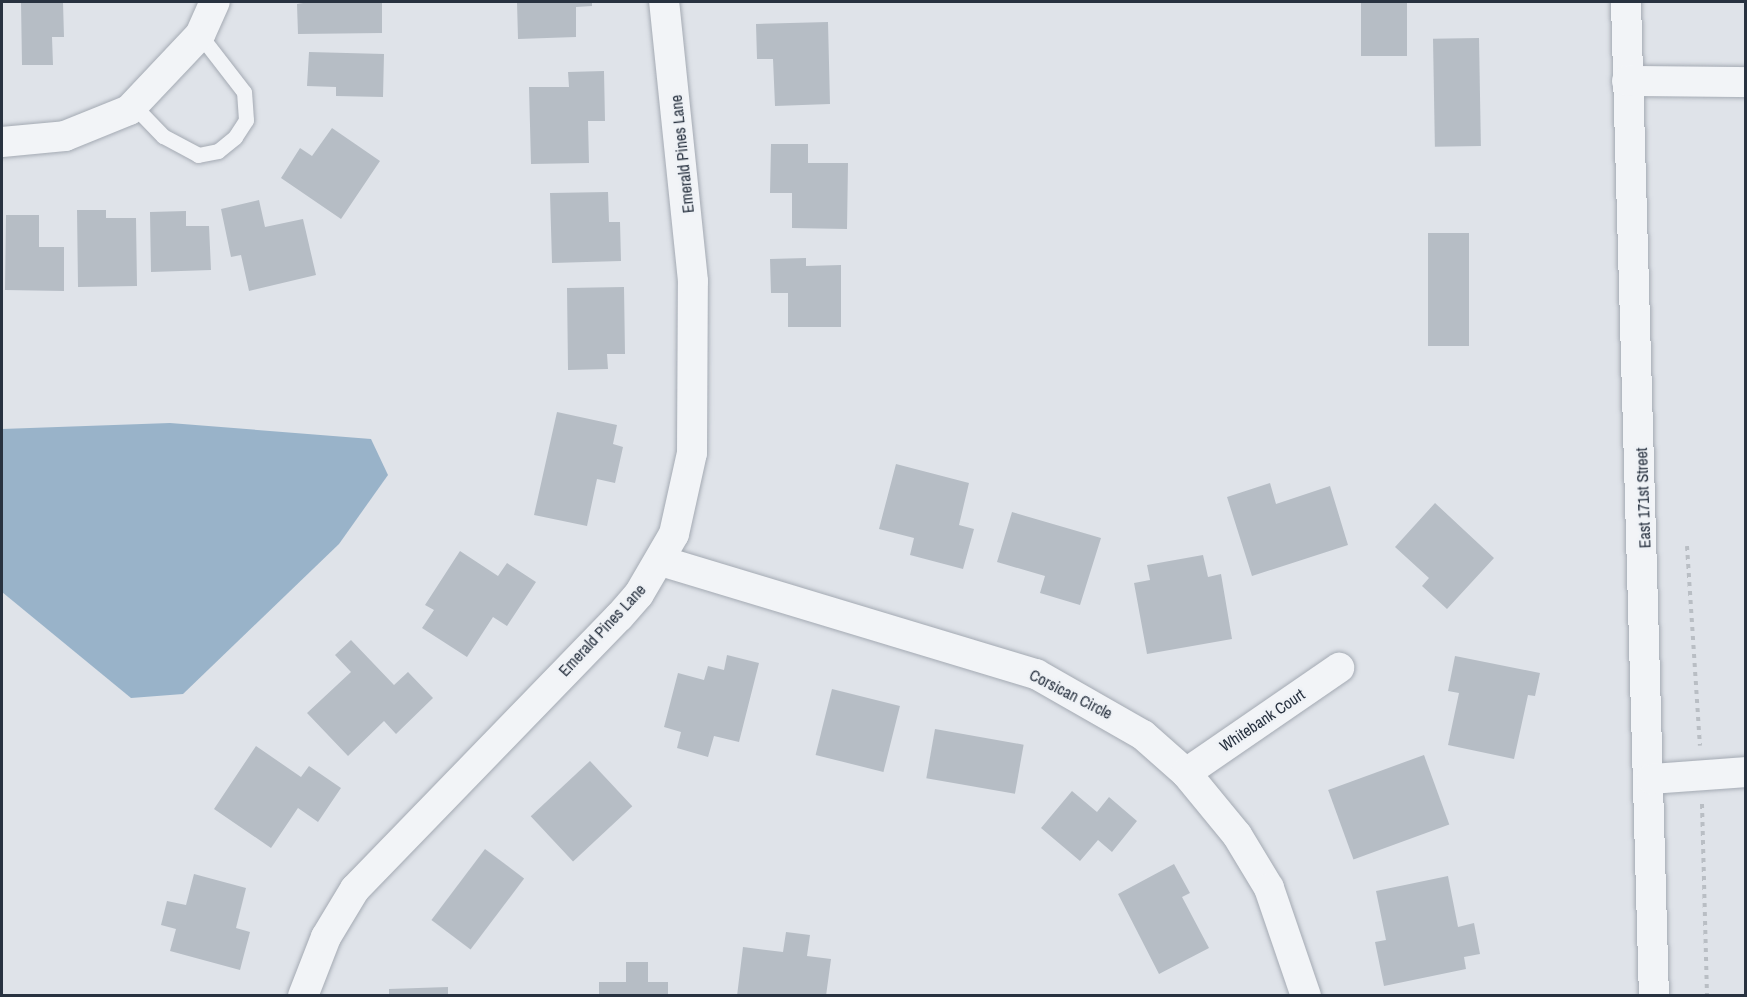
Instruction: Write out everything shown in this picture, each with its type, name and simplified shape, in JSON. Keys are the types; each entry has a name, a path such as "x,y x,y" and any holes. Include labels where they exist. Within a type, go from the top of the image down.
{"street":[{"path":"2,142 65,136 99,126 134,106 200,35 215,2"},
{"name":"Emerald Pines Lane","path":"303,996 326,938 355,889 619,617 661,561 687,492 695,389 686,184 664,2"},
{"name":"East 171st Street","path":"1626,2 1651,779 1654,996"},
{"path":"1627,81 1746,82"},
{"name":"Corsican Circle","path":"661,561 1036,674 1093,702 1186,773 1237,835 1269,888 1306,996"},
{"name":"Whitebank Court","path":"1186,773 1339,668"},
{"path":"1651,779 1746,772"}],"lane":[{"path":"134,106 163,136 198,155 218,151 235,137 246,120 244,92 200,35"}],"water":[{"path":"170,423 371,439 388,475 339,544 183,694 131,698 2,592 2,429"}],"building":[{"path":"21,2 63,2 64,37 52,37 53,65 22,65"},
{"path":"382,2 382,33 298,34 297,4"},
{"path":"517,2 592,2 592,6 576,7 576,37 518,39"},
{"path":"1361,2 1407,2 1407,56 1361,56"},
{"path":"828,22 830,104 775,106 773,59 757,59 756,24"},
{"path":"1479,38 1481,146 1435,147 1433,39"},
{"path":"309,52 384,54 383,97 336,96 336,87 307,86"},
{"path":"604,71 605,121 588,121 589,163 531,164 529,87 569,87 568,72"},
{"path":"332,128 380,161 341,219 281,178 300,148 312,156"},
{"path":"771,144 808,144 808,163 848,163 847,229 792,228 792,193 770,193"},
{"path":"608,192 609,222 620,222 621,261 552,263 550,193"},
{"path":"259,200 265,227 303,219 316,275 249,291 241,255 231,257 221,209"},
{"path":"77,210 106,210 106,218 136,218 137,286 78,287"},
{"path":"186,211 186,226 209,226 211,270 151,272 150,212"},
{"path":"6,215 39,215 39,247 64,247 64,291 5,290"},
{"path":"1428,233 1469,233 1469,346 1428,346"},
{"path":"806,258 806,266 841,265 841,327 788,327 788,293 771,293 770,259"},
{"path":"624,287 625,354 607,354 608,369 568,370 567,288"},
{"path":"557,412 617,425 613,444 623,447 615,483 597,479 587,526 534,515"},
{"path":"896,464 969,483 959,525 974,529 963,569 910,555 914,538 879,529"},
{"path":"1270,483 1276,504 1330,486 1348,545 1252,576 1227,497"},
{"path":"1435,503 1494,558 1447,609 1422,586 1429,578 1395,547"},
{"path":"1012,512 1101,538 1080,605 1040,593 1045,576 997,562"},
{"path":"460,551 498,576 507,563 536,582 507,626 493,617 467,657 422,628 434,610 425,605"},
{"path":"1203,555 1208,577 1221,574 1232,639 1147,654 1134,583 1150,580 1147,565"},
{"path":"351,640 394,685 408,672 433,698 396,734 384,721 348,756 307,713 351,672 335,655"},
{"path":"727,655 759,663 739,742 714,736 708,757 677,748 681,732 664,727 678,673 704,680 708,666 724,670"},
{"path":"1455,656 1540,673 1535,696 1528,695 1514,759 1448,745 1459,693 1448,691"},
{"path":"832,689 900,706 883,772 816,755"},
{"path":"935,729 1024,745 1015,794 926,778"},
{"path":"256,746 301,777 309,766 341,788 318,822 298,808 271,848 214,809"},
{"path":"1424,755 1449,825 1353,859 1328,790"},
{"path":"590,761 632,806 573,862 531,816"},
{"path":"1072,791 1097,812 1109,797 1137,821 1112,852 1098,840 1080,861 1041,828"},
{"path":"485,849 524,878 471,950 431,920"},
{"path":"1174,864 1190,893 1182,897 1209,948 1159,974 1118,894"},
{"path":"194,874 246,888 236,928 250,932 240,970 170,951 176,929 161,925 167,901 186,905"},
{"path":"1448,876 1458,927 1474,923 1480,954 1464,957 1466,969 1384,986 1375,942 1386,940 1376,891"},
{"path":"786,932 810,935 807,956 831,959 826,996 737,996 743,947 783,952"},
{"path":"626,962 648,962 648,982 668,982 668,996 599,996 599,982 626,982"},
{"path":"448,987 448,996 389,996 389,989"}]}
